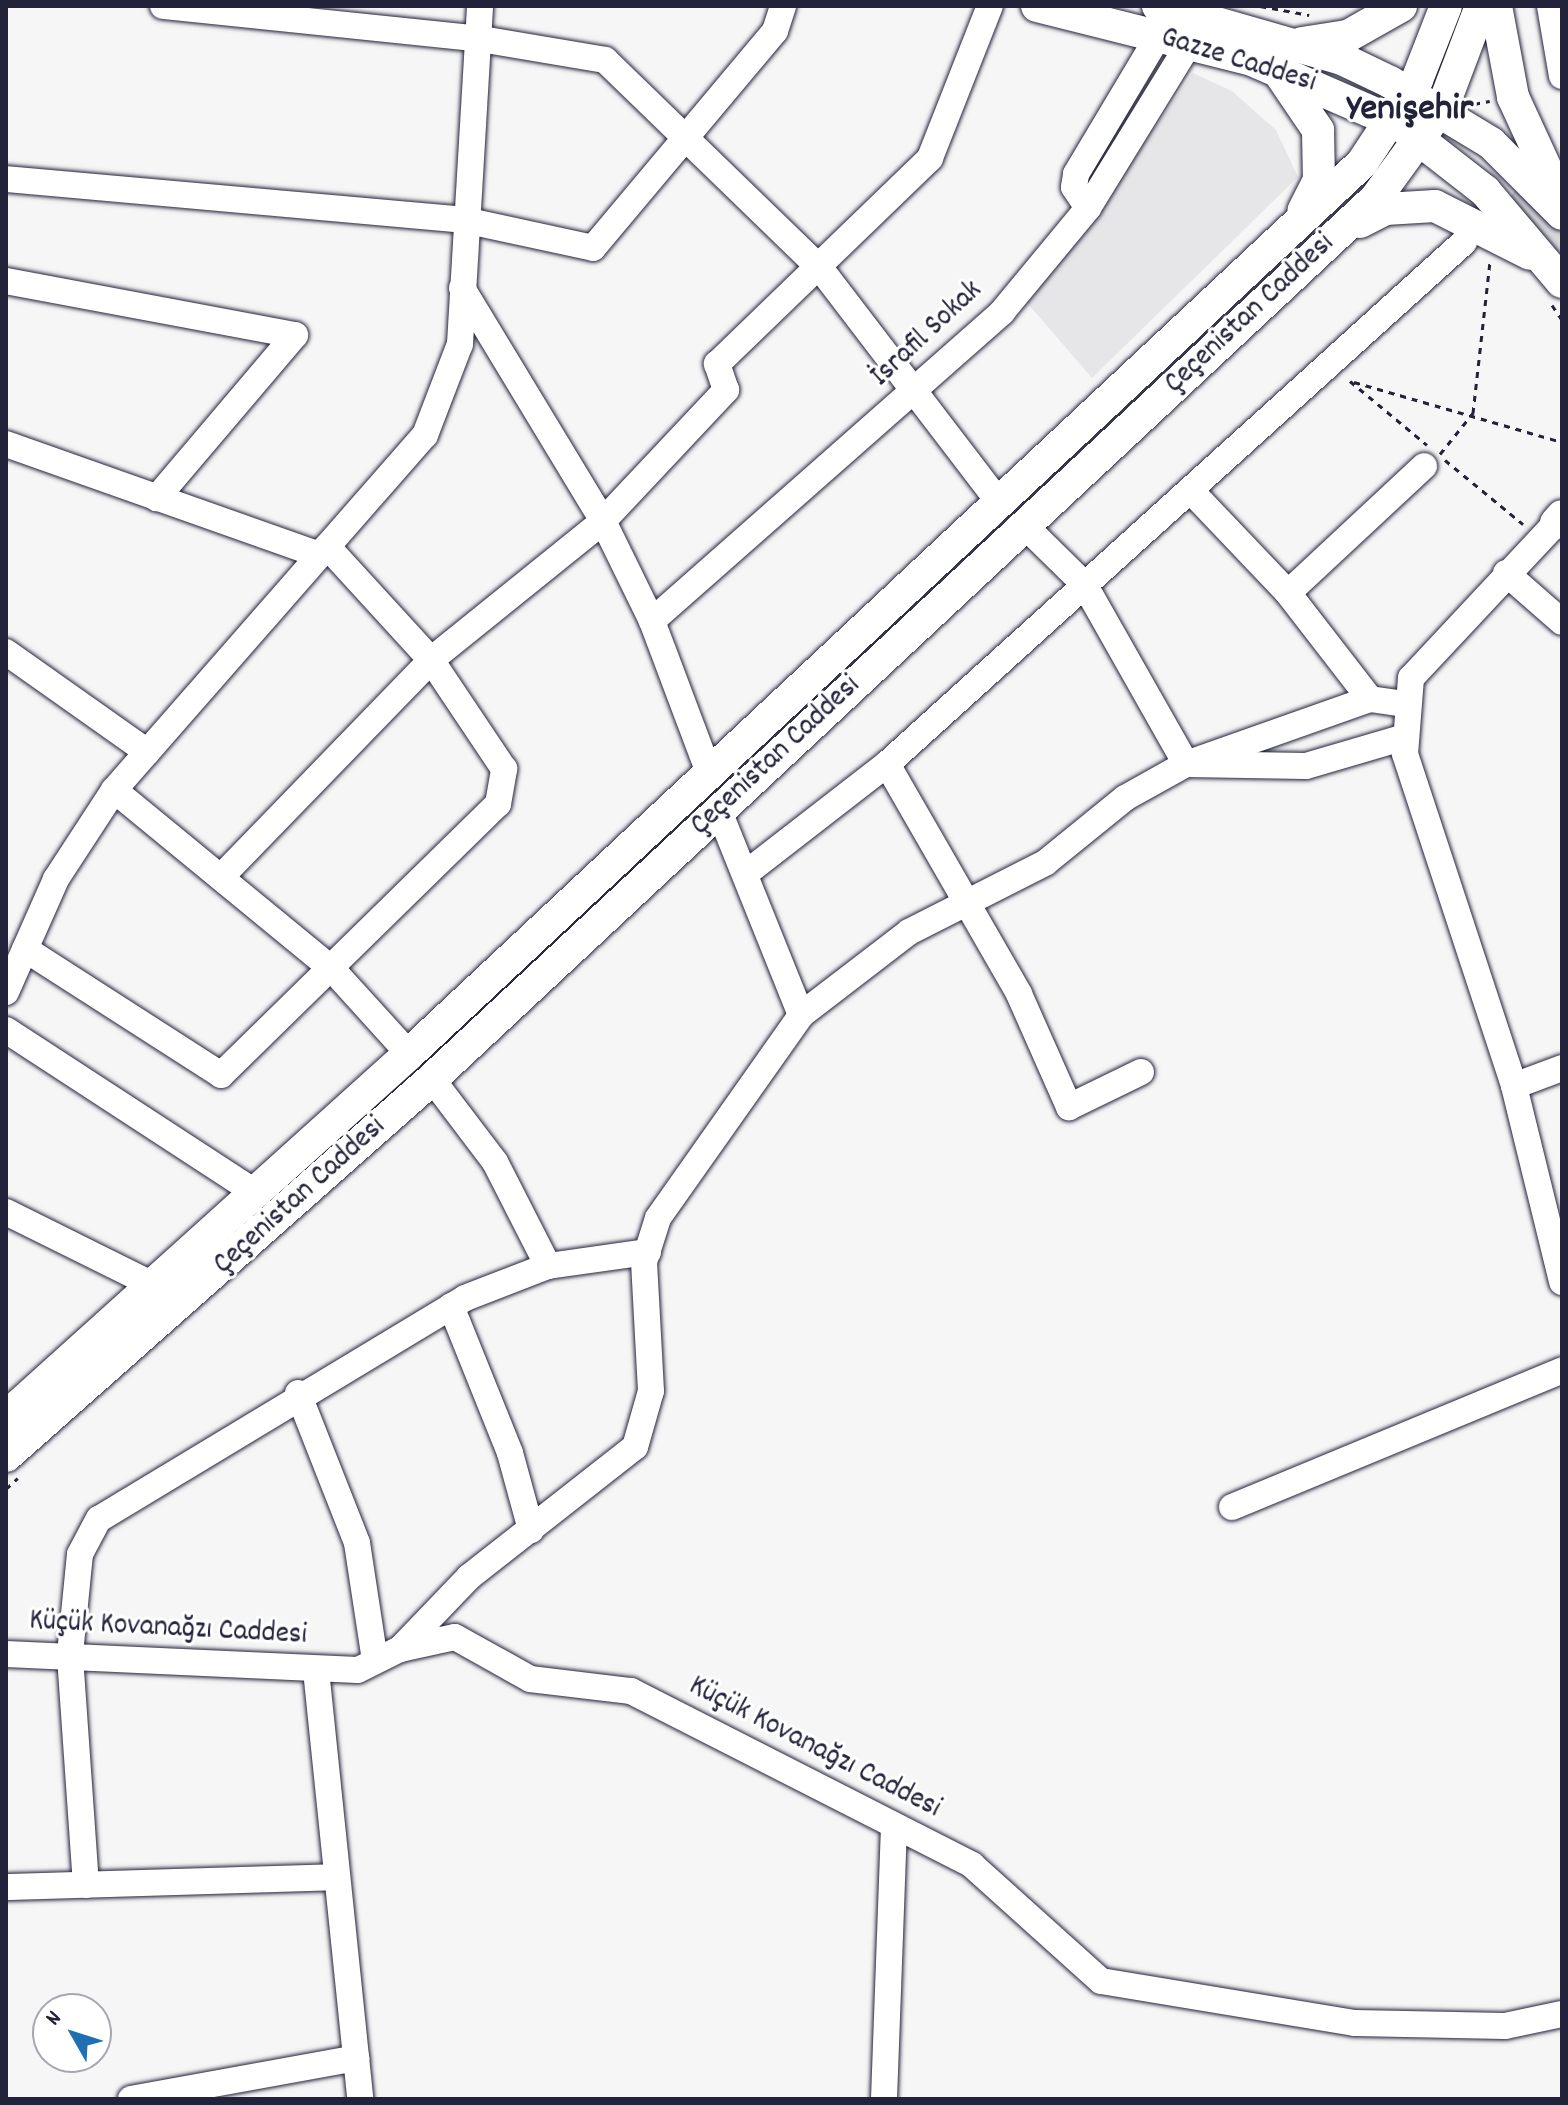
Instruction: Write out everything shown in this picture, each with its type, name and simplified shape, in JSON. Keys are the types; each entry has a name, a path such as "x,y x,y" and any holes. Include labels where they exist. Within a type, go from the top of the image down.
{"main road":[{"name":"Gazze Caddesi","path":"1037,6 1158,22 1410,92 1491,143 1562,214"},
{"path":"1292,230 1319,180 1323,154 1306,101 1283,56 1348,36 1401,6"},
{"name":"Çeçenistan Caddesi","path":"6,1417 409,1054 998,501 1292,230 1393,121 1410,92 1446,6"},
{"name":"Çeçenistan Caddesi","path":"6,1456 432,1079 1325,247 1420,141 1440,110 1481,6"},
{"path":"1496,6 1513,97 1562,204"},
{"name":"Gazze Caddesi","path":"1158,22 1189,44 1283,56 1393,121 1485,191 1556,274"},
{"path":"1325,247 1364,219 1410,204 1444,208 1556,274"}],"street":[{"path":"163,6 475,38 605,60 820,268 919,391 998,501"},
{"path":"6,992 17,956 56,879 114,790 425,435 460,344 464,220 475,38 480,6"},
{"path":"6,179 464,220 593,248 683,136 775,31 783,6"},
{"path":"221,877 431,660 603,521 726,390 717,364 820,268 930,158 990,6"},
{"path":"1550,6 1558,37 1562,76"},
{"path":"1088,208 1074,187 1076,174 1158,22"},
{"name":"İsrafil Sokak","path":"652,621 919,391 1002,312 1088,208 1189,44"},
{"path":"745,874 887,764 1464,242"},
{"path":"6,281 295,335 157,498"},
{"path":"462,288 603,521 652,621 709,773"},
{"path":"6,444 157,498 323,550 431,660 504,769 498,804 221,1075 17,956"},
{"path":"1288,593 1424,466"},
{"path":"1190,490 1288,593 1370,699"},
{"path":"1560,519 1506,573 1411,678 1406,704 1405,754 1514,1086 1562,1282"},
{"path":"1024,525 1084,584 1186,764"},
{"path":"1506,573 1562,622"},
{"path":"6,652 147,752"},
{"path":"400,1649 469,1577 635,1447 651,1391 648,1252 658,1218 801,1015 909,932 1045,863 1125,798 1186,764 1370,699 1406,704"},
{"path":"1186,764 1306,766 1405,737"},
{"path":"887,764 1019,994 1069,1107 1141,1072"},
{"path":"114,790 332,969 409,1054"},
{"path":"719,811 801,1015"},
{"path":"6,1030 256,1193"},
{"path":"1514,1086 1562,1068"},
{"path":"432,1079 495,1162 548,1266"},
{"path":"6,1212 153,1285"},
{"path":"86,1885 70,1654 80,1554 99,1519 298,1393 451,1306 548,1266 648,1252"},
{"path":"451,1306 510,1453 531,1530"},
{"path":"1232,1507 1562,1370"},
{"path":"298,1393 357,1543 375,1661"},
{"name":"Küçük Kovanağzı Caddesi","path":"6,1654 70,1654 358,1670 400,1649 455,1637 530,1679 631,1691 972,1865 1101,1981 1355,2023 1505,2026 1562,2014"},
{"path":"316,1670 360,2099"},
{"path":"878,2098 894,1826"},
{"path":"6,1887 337,1877"},
{"path":"131,2099 356,2058"}],"path":[{"path":"1260,6 1320,15"},
{"path":"1424,466 1473,413 1491,258 1464,242"},
{"path":"1350,381 1473,413 1562,442"}],"shaded area":[{"path":"1193,73 1232,91 1276,130 1298,177 1092,378 1023,298 1061,260"},
{"path":"1525,177 1562,230 1562,256 1504,205"}],"district":[{"name":"Yenişehir","path":"1410,111"}]}
